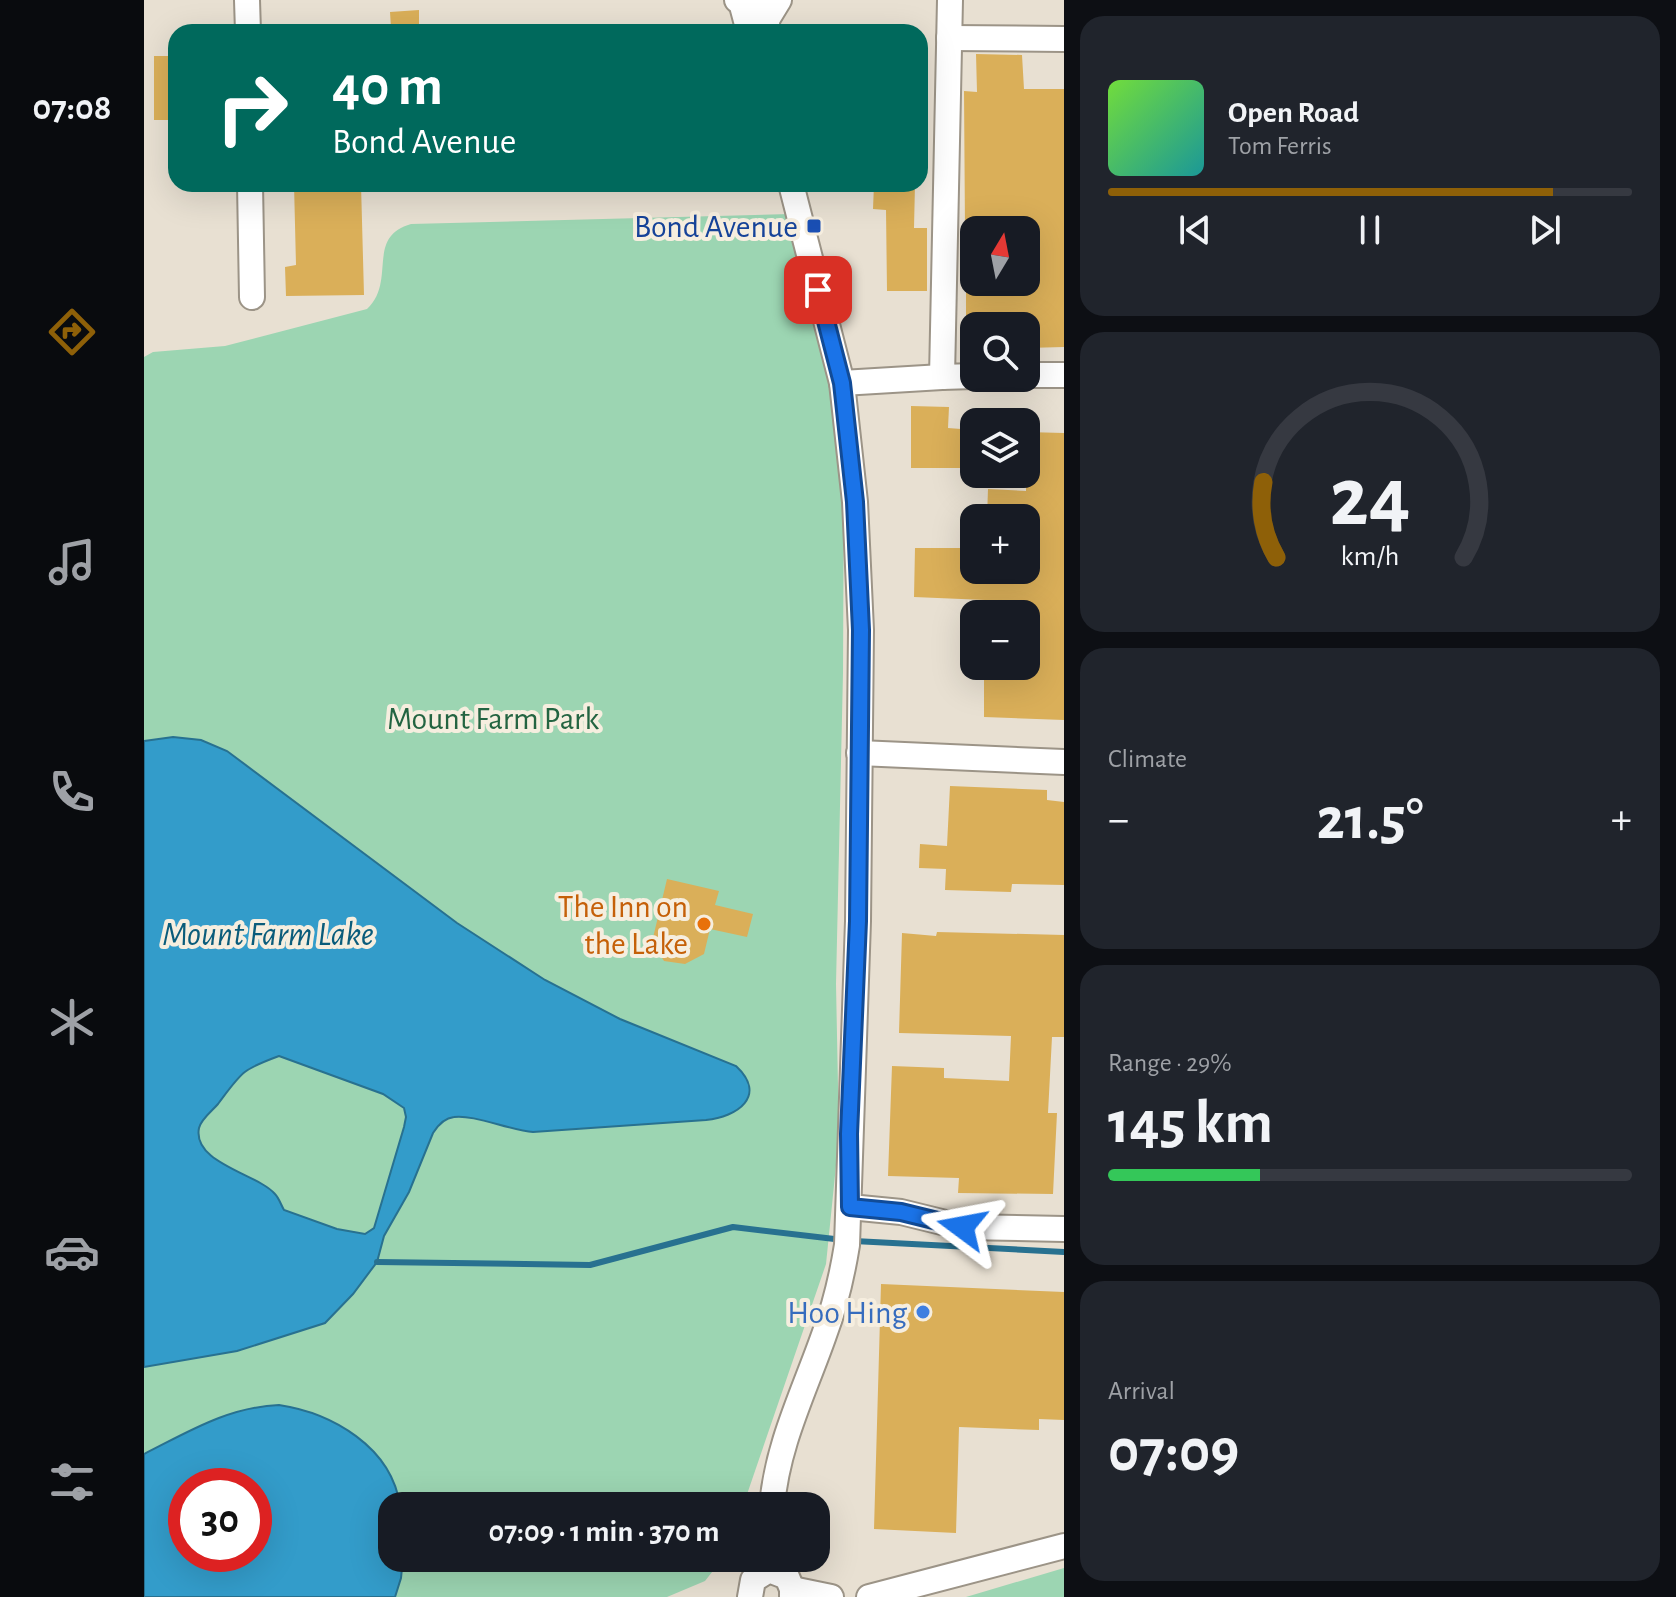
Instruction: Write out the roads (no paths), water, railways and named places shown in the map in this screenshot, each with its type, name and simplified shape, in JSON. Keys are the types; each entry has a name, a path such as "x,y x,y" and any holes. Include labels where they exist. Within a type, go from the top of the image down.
{"street":[{"path":"247,0 248,24"},
{"path":"739,1 752,4 771,0"},
{"path":"767,24 779,0"},
{"path":"942,377 950,0"},
{"path":"739,1 746,24"},
{"path":"949,38 1064,39"},
{"path":"250,192 252,297"},
{"path":"775,1492 786,1433 825,1334 842,1275 848,1240 858,921 861,630 855,502 842,383 793,192"},
{"path":"1040,375 1064,375"},
{"path":"842,383 960,376"},
{"path":"859,753 1064,762"},
{"path":"850,1207 901,1212 962,1227 1064,1229"},
{"path":"869,1597 1064,1546"},
{"path":"749,1584 769,1570 831,1597"}],"water":[{"name":"Mount Farm Lake","path":"173,737 201,740 227,751 457,923 545,980 620,1019 736,1066 749,1087 745,1103 728,1115 706,1120 533,1132 471,1118 447,1119 433,1133 409,1192 384,1236 377,1262 353,1294 325,1323 237,1351 144,1367 144,741","holes":["279,1056 383,1094 404,1108 406,1117 374,1228 365,1234 337,1229 284,1210 267,1187 215,1159 200,1140 202,1121 238,1078 249,1069"]},
{"path":"279,1405 299,1409 338,1425 372,1450 385,1466 397,1492 378,1492 378,1572 402,1572 395,1597 144,1597 144,1454 193,1429 243,1410"}],"waterway":[{"path":"377,1262 590,1265 733,1227 843,1240"},
{"path":"854,1241 1064,1252"}],"place":[{"name":"Bond Avenue","path":"814,226"},
{"name":"The Inn on the Lake","path":"704,924"},
{"name":"Hoo Hing","path":"923,1312"}],"park label":[{"name":"Mount Farm Park","path":"493,718"}]}
